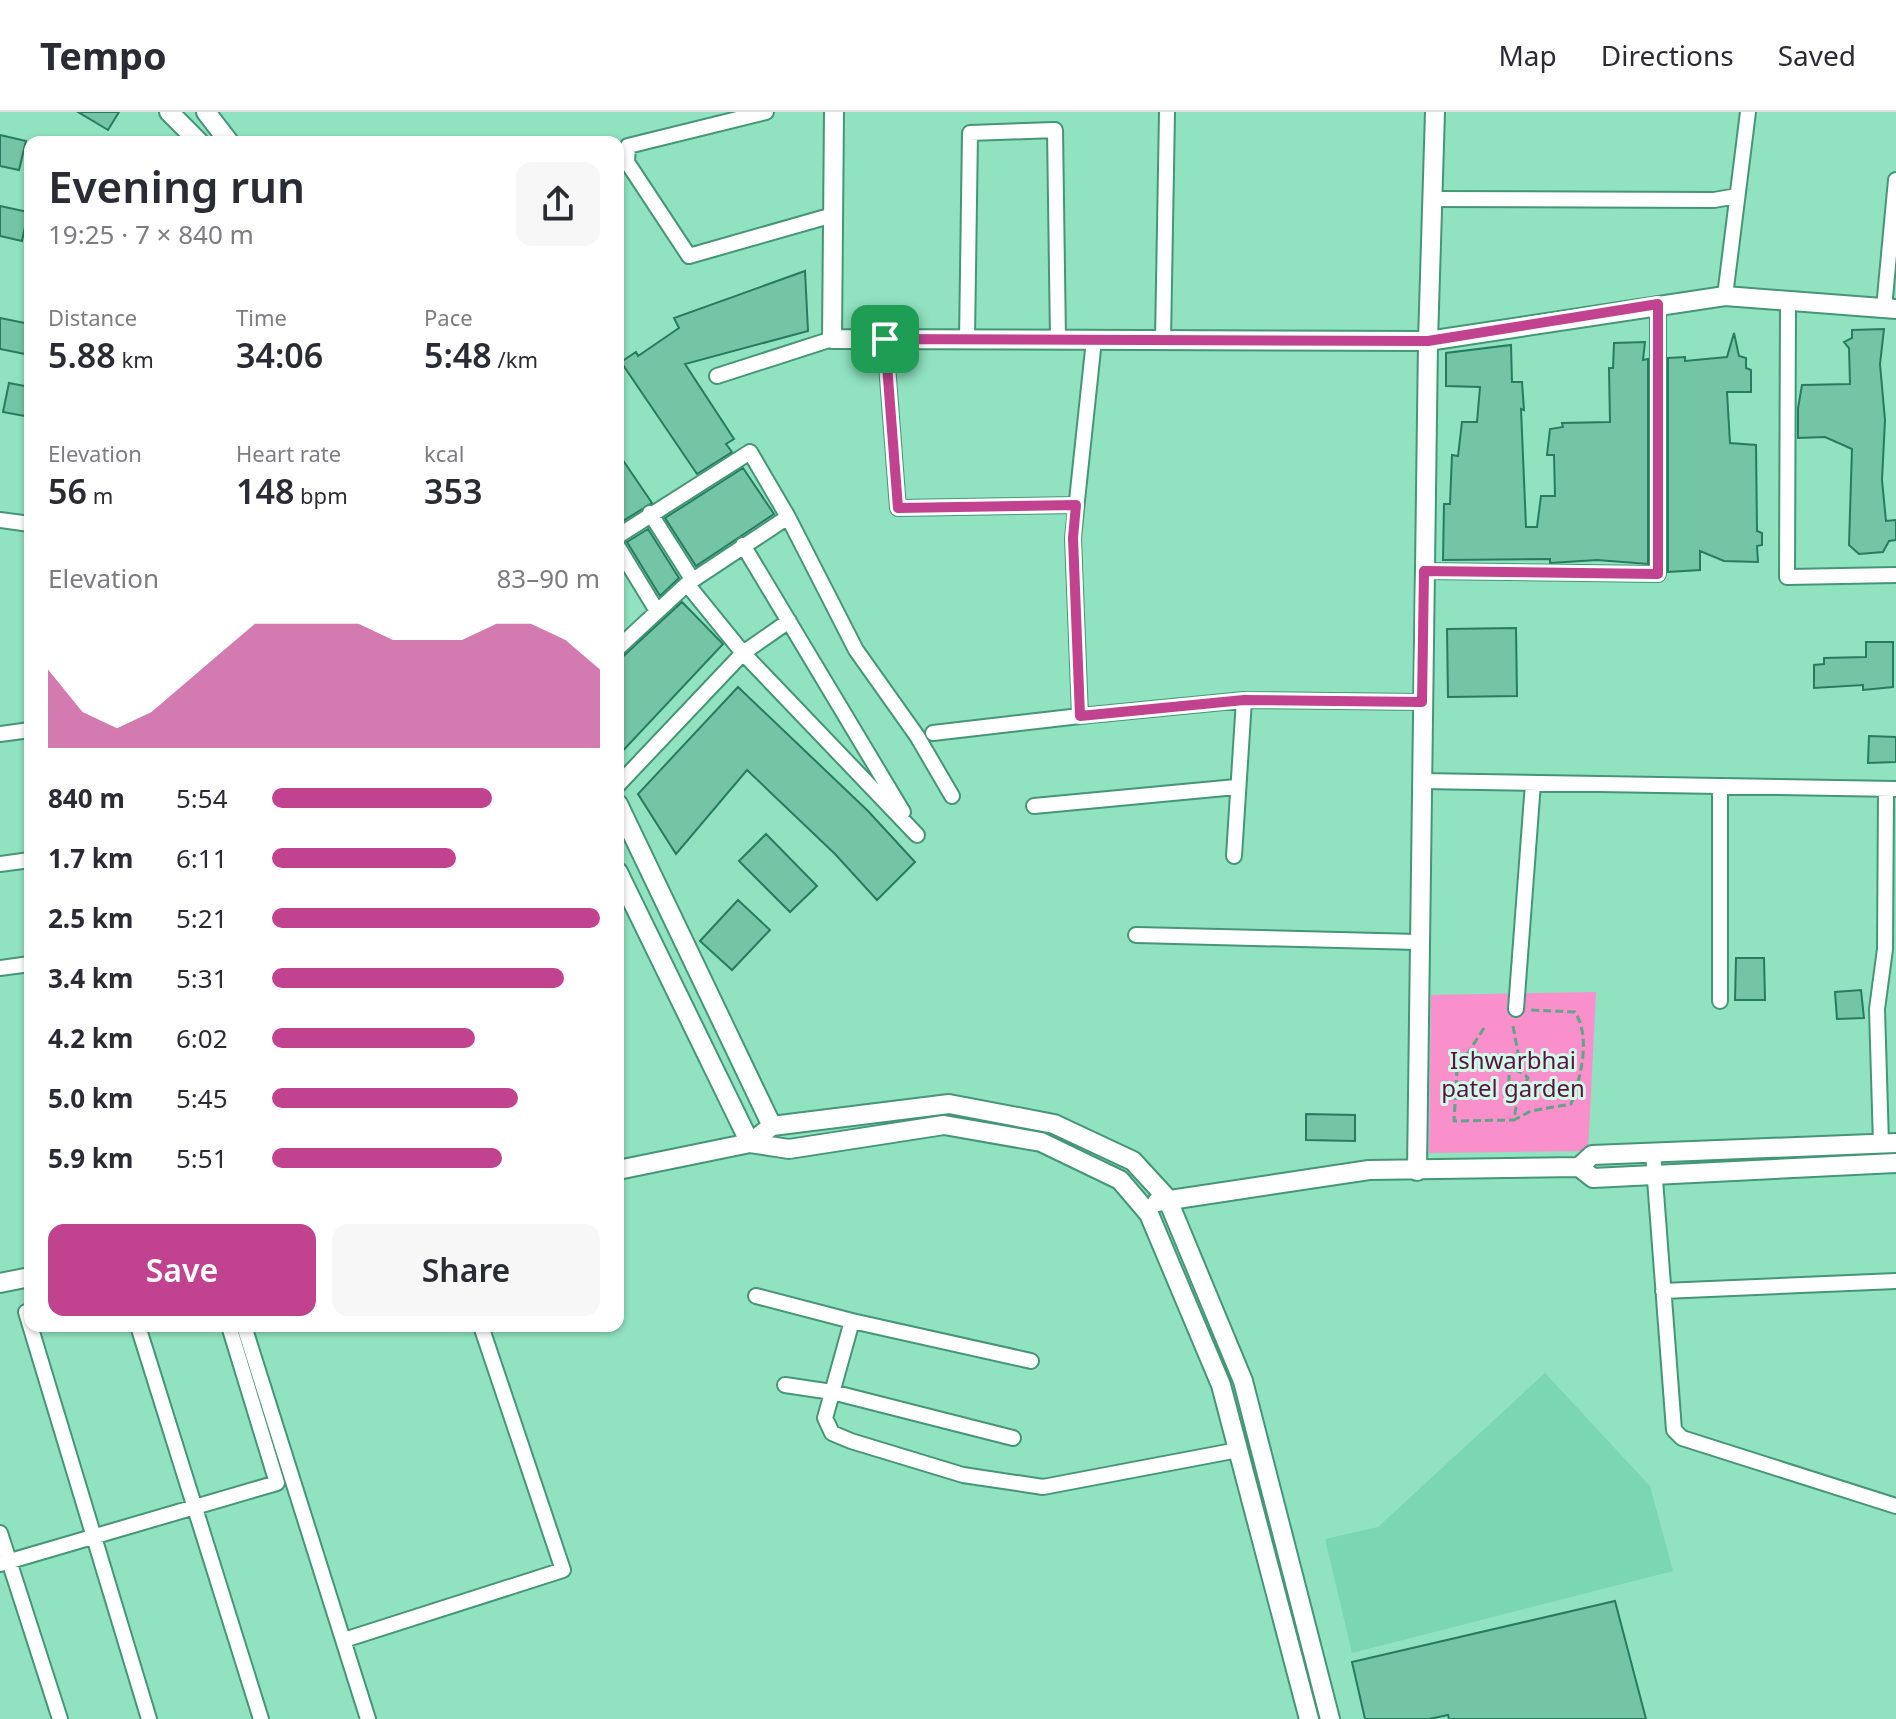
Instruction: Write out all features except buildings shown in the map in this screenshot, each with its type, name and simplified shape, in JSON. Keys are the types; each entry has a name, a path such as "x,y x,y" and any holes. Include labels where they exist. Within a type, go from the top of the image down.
{"street":[{"path":"169,112 193,136"},
{"path":"766,112 628,146 627,162 689,256 833,215"},
{"path":"832,339 834,112"},
{"path":"1163,340 1167,112"},
{"path":"1417,1171 1424,571 1435,112"},
{"path":"1725,296 1748,112"},
{"path":"209,113 225,136"},
{"path":"967,339 970,133 1055,130 1058,340"},
{"path":"717,376 832,339 1428,341 1725,296 1890,309 1896,180"},
{"path":"1433,199 1714,200 1737,196"},
{"path":"1788,301 1787,577 1896,575"},
{"path":"1424,571 1658,574 1658,304"},
{"path":"885,339 898,508 1076,505"},
{"path":"1080,716 1073,538 1094,340"},
{"path":"624,532 750,452 788,517 856,650 917,736 952,796"},
{"path":"650,513 689,582 743,653 917,835 743,545"},
{"path":"624,642 689,582 788,517"},
{"path":"0,520 24,523"},
{"path":"624,557 657,611"},
{"path":"624,779 743,653 789,621"},
{"path":"933,733 1244,700 1422,702"},
{"path":"1234,856 1236,787 1244,700"},
{"path":"0,734 24,731"},
{"path":"1421,781 1891,789 1885,949 1877,1009 1889,1143 1592,1155 1579,1167"},
{"path":"1516,1009 1533,783"},
{"path":"1720,786 1720,1001"},
{"path":"1034,806 1236,787"},
{"path":"624,817 772,1126"},
{"path":"0,864 24,861"},
{"path":"624,884 750,1143"},
{"path":"1136,935 1418,942"},
{"path":"0,968 24,965"},
{"path":"750,1143 772,1126 949,1104 1054,1124 1133,1161 1167,1198 1243,1381 1330,1719"},
{"path":"624,1169 750,1143 789,1149 944,1125 1041,1142 1120,1180 1149,1214 1221,1385 1309,1719"},
{"path":"1653,1153 1670,1413 1674,1430 1682,1438 1896,1506"},
{"path":"1143,1207 1167,1198 1369,1170 1579,1167 1593,1178 1896,1163"},
{"path":"0,1283 24,1278"},
{"path":"1663,1291 1896,1281"},
{"path":"756,1296 1031,1361"},
{"path":"852,1321 825,1418 832,1433 963,1475 1043,1487 1238,1450"},
{"path":"32,1332 149,1719"},
{"path":"140,1332 261,1719"},
{"path":"4,1563 277,1483 231,1332"},
{"path":"246,1332 368,1719"},
{"path":"344,1640 563,1570 483,1332"},
{"path":"785,1385 832,1392 1013,1438"},
{"path":"0,1533 4,1563 60,1719"}],"path":[{"path":"1484,1028 1457,1070 1454,1121 1514,1120 1531,1111 1571,1104 1580,1079 1584,1026 1575,1012 1516,1009 1512,1019 1521,1069 1528,1078 1518,1094 1514,1120"},
{"path":"1471,1049 1498,1065 1521,1069"},
{"path":"1518,1094 1509,1084 1509,1071 1521,1069"}],"shaded area":[{"path":"1545,1373 1650,1486 1673,1571 1352,1653 1325,1539 1378,1527"}],"green space":[{"name":"Ishwarbhai patel garden","path":"1596,992 1588,1151 1429,1153 1431,995"}],"route":[{"path":"1658,304 1658,574 1424,571 1422,702 1244,700 1080,716 1073,538 1076,505 898,508 885,339 1428,341 1658,304"}]}
